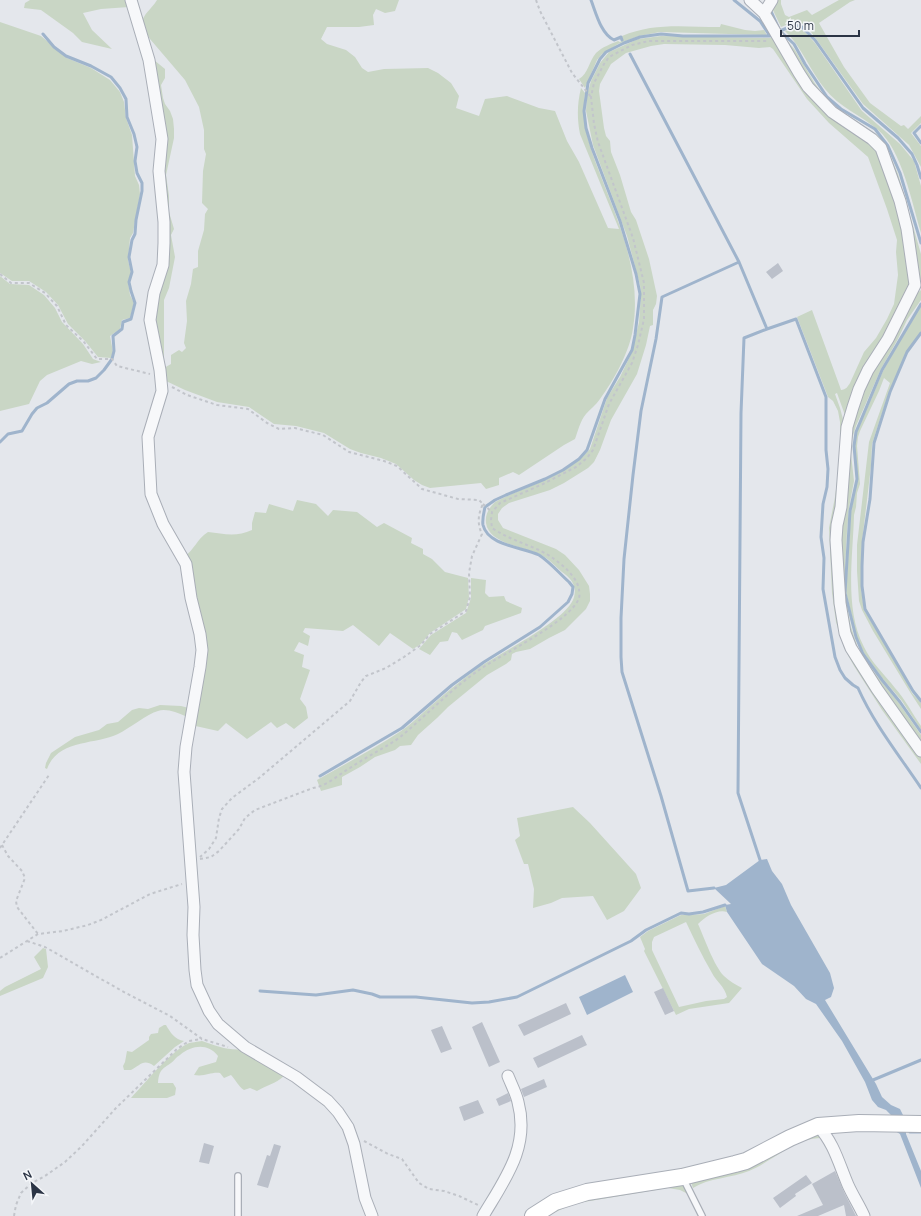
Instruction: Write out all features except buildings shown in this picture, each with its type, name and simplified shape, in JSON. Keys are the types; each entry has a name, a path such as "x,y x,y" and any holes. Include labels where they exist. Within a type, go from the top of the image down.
{"street":[{"path":"131,0 149,60 162,139 159,171 164,222 163,265 154,293 150,320 162,381 162,391 148,437 151,494 163,524 186,564 191,598 200,634 202,650 186,747 184,772 193,881 193,935 195,970 198,985 209,1011 218,1024 245,1047 296,1077 328,1101 338,1112 348,1127 354,1144 365,1198 372,1216"},
{"path":"750,0 764,13 808,87 832,112 872,139 881,148 900,201 907,229 918,285 888,339 868,370 859,389 853,407 847,427 841,507 837,525 836,540 840,603 845,633 851,648 877,689 921,751"},
{"path":"764,13 772,0"},
{"path":"485,1213 510,1170 518,1152 521,1136 518,1102 508,1076"},
{"path":"532,1216 555,1202 587,1192 682,1177 746,1161 790,1138 818,1126 859,1123 921,1124"},
{"path":"818,1126 826,1135 834,1150 848,1186 864,1216"}],"lane":[{"path":"238,1176 238,1216"},
{"path":"682,1177 702,1216"}],"path":[{"path":"536,0 540,11 572,73 591,97"},
{"path":"191,862 211,857 220,851 239,828 244,818 255,810 313,788 322,787 351,767 397,739 465,680 483,667 535,636 566,614 576,604 579,597 579,587 568,571 556,560 540,550 502,535 492,528 491,520 492,512 500,503 543,484 576,466 587,458 593,450 609,404 632,363 642,332 644,319 644,283 633,238 598,142 591,97 594,83 609,57 632,45 649,41 663,40 774,40 777,36"},
{"path":"0,274 11,282 29,283 45,293 57,306 66,325 84,342 97,359 112,359 117,366 155,375 162,381 187,395 217,405 248,409 267,423 279,428 295,428 323,435 349,452 397,466 422,489 458,499 479,500 492,512"},
{"path":"191,862 200,857 209,849 216,838 222,808 232,798 259,778 350,702 366,676 386,668 404,657 421,645 430,634 466,611 470,597 469,573 472,556 482,534 479,528 479,520 480,511 483,504"},
{"path":"0,848 49,775"},
{"path":"2,845 8,856 22,871 25,878 16,901 17,907 38,934"},
{"path":"0,958 38,934 63,931 88,925 101,920 150,894 193,881"},
{"path":"27,941 45,947 122,991 170,1016 202,1039 232,1048 245,1047"},
{"path":"14,1216 16,1205 21,1193 65,1162 82,1146 116,1108 176,1049 189,1041 202,1039"},
{"path":"363,1140 388,1154 402,1159 419,1183 429,1189 444,1191 459,1196 485,1213"}],"green space":[{"path":"30,0 127,0 129,7 101,9 83,13 92,30 112,49 82,42 73,33 41,10 24,8 25,3"},
{"path":"157,0 399,0 395,11 385,13 376,9 373,15 374,25 359,27 327,27 321,39 327,44 346,50 355,57 362,68 368,72 384,69 428,68 438,73 451,83 459,96 456,108 479,116 485,99 507,96 539,108 555,111 567,141 579,162 608,228 619,229 580,134 578,111 581,88 585,93 584,118 589,141 629,256 635,292 635,310 629,346 621,365 600,399 584,417 575,439 519,475 513,472 499,478 499,485 486,489 481,483 430,488 414,480 396,464 350,449 324,433 296,426 274,424 249,407 217,402 166,381 154,323 155,311 165,271 168,229 162,178 166,139 152,67 141,25 146,14","holes":["146,32 150,39 185,80 199,107 204,130 204,149 206,154 203,171 202,203 208,209 205,214 204,230 198,251 198,267 193,269 191,284 186,301 187,321 184,343 186,348 182,352 179,350 171,355 171,364 164,368 164,300 169,288 175,257 171,235 174,229 169,212 169,196 166,175 174,138 174,129 173,119 165,104 161,85 165,78 165,69 154,60"]},
{"path":"775,0 781,0 785,15 789,17 807,10 812,15 839,0 855,0 819,23 844,67 870,103 901,126 904,125 908,129 921,116 921,123 911,133 921,146 921,167 909,145 863,104 806,25 796,23 781,27 772,8"},
{"path":"769,10 779,31 795,50 824,96 832,105 876,134 887,148 898,174 921,254 921,280 918,276 888,156 819,95 778,32"},
{"path":"0,22 41,36 67,58 91,68 110,80 120,92 124,102 126,118 132,135 135,176 139,185 140,194 133,233 130,238 128,260 131,273 128,282 130,295 134,303 130,318 122,320 120,329 110,336 113,352 111,358 98,357 68,324 58,305 46,292 29,281 12,281 0,273"},
{"path":"721,24 745,30 764,30 767,35 660,32 639,36 618,44 602,54 597,60 585,88 579,79 586,71 596,53 618,41 620,42 623,40 622,36 658,27 720,27"},
{"path":"796,28 804,31 815,43 862,111 900,144 914,161 921,186 921,233 910,192 894,150 878,130 843,106 825,89 796,44 785,31"},
{"path":"661,36 774,37 787,60 858,134 878,151 897,200 910,281 908,292 850,399 846,418 837,393 835,394 844,423 842,467 841,627 921,756 921,764 882,710 854,666 844,648 836,622 832,593 829,528 840,458 840,422 838,411 833,401 828,397 797,317 812,310 841,390 846,389 864,352 876,338 894,304 898,275 896,252 897,240 887,209 868,157 829,123 807,99 773,49 770,47 759,48 725,45 664,44 626,53 611,64 600,84 599,91 606,136 610,141 611,152 620,175 631,212 636,220 649,259 657,296 656,304 653,310 653,325 650,326 637,374 611,420 594,462 588,468 550,490 509,503 502,508 498,514 498,520 503,528 556,549 565,555 579,570 589,586 590,601 586,609 565,630 530,649 512,654 511,660 487,675 448,707 418,735 411,745 400,746 395,750 375,757 342,777 342,785 321,791 317,780 404,729 478,668 530,637 557,618 567,609 573,600 575,591 569,578 543,556 501,541 494,536 486,523 486,517 489,509 495,502 557,474 580,459 590,449 607,398 620,377 632,352 639,322 641,294 640,285 627,236 593,145 586,111 587,95 591,81 600,63 609,52 638,39"},
{"path":"0,276 10,284 29,285 44,295 55,308 62,322 83,344 93,359 101,362 92,364 81,361 47,375 40,381 29,404 0,411"},
{"path":"921,290 921,300 907,320 881,369 856,426 852,439 851,454 854,481 849,508 844,590 851,627 860,653 851,638 843,604 842,529 852,424 870,375 914,296"},
{"path":"921,306 921,332 907,352 889,392 872,444 871,466 862,542 861,588 864,610 903,674 912,693 921,703 921,709 873,631 859,601 857,545 869,442 890,383 884,378 858,437 857,446 860,484 857,493 854,515 851,582 854,616 864,647 874,663 899,692 921,726 921,730 902,701 883,679 864,653 857,637 846,592 851,512 857,479 854,447 857,432 883,371 909,324"},
{"path":"297,500 316,504 328,516 333,510 357,512 377,527 384,523 412,538 411,543 423,549 423,554 432,559 445,572 468,578 469,597 466,609 430,633 421,644 413,649 390,633 379,646 353,625 343,631 305,628 303,632 310,636 308,646 299,642 294,651 304,655 302,667 310,670 300,699 306,707 308,718 294,729 286,723 277,728 271,722 247,739 226,723 218,731 191,725 203,676 185,556 208,532 241,534 252,530 255,512 266,513 269,504 293,511"},
{"path":"471,578 486,580 485,593 489,597 504,596 506,601 522,608 521,613 485,626 483,630 462,640 457,633 452,632 448,641 440,642 430,655 419,649 431,635 466,613 471,598"},
{"path":"861,655 899,703 921,735 921,745 879,687"},
{"path":"160,705 189,708 185,716 168,710 161,710 149,715 118,734 68,748 60,752 52,759 47,769 45,768 51,753 75,737 99,730 107,724 118,722 132,710 139,708 148,709"},
{"path":"573,807 590,823 636,874 641,888 624,911 607,920 593,896 562,898 533,908 534,889 528,864 524,864 515,840 520,836 517,818"},
{"path":"725,906 727,912 723,911 715,913 708,916 698,924 713,959 720,971 728,980 742,988 729,1003 689,1009 676,1015 644,951 645,949 640,937 648,931 681,915 704,914","holes":["686,922 708,967 724,990 727,997 724,999 679,1007 652,950 652,942 654,937"]},
{"path":"43,948 46,949 48,967 43,978 0,996 0,991 5,987 41,969 34,957"},
{"path":"166,1025 175,1037 184,1041 154,1066 144,1063 131,1070 124,1070 123,1066 127,1051 132,1052 149,1040 151,1034 158,1033 159,1028"},
{"path":"202,1041 228,1049 244,1049 284,1076 257,1091 250,1088 244,1090 231,1075 224,1078 220,1073 194,1075 199,1067 216,1062 218,1056 210,1049 205,1047 195,1047 185,1052 163,1068 158,1078 158,1083 173,1083 176,1088 175,1095 167,1098 131,1098 172,1054 187,1044"},
{"path":"820,1131 821,1138 811,1139 793,1146 758,1167 749,1171 706,1182 693,1188 690,1179"},
{"path":"681,1181 688,1194 680,1190 668,1188 584,1202 571,1205 549,1215 559,1205"}],"water":[{"path":"767,859 772,871 782,884 791,905 830,973 834,988 831,997 825,1000 876,1084 882,1097 891,1105 900,1109 905,1119 893,1117 886,1110 878,1107 872,1100 865,1082 842,1041 816,1004 806,999 794,986 762,964 727,912 725,905 731,904 714,888 726,885 760,860"},
{"path":"625,975 633,992 587,1015 579,997"},
{"path":"895,1131 906,1132 921,1171 921,1188 900,1134"}],"waterway":[{"path":"591,0 602,28 609,37 614,40 621,37 622,40"},
{"path":"734,0 760,21 770,36"},
{"path":"770,9 780,31 794,44 805,64 827,97 841,109 875,129 888,146 900,173 921,243"},
{"path":"780,31 794,25 802,27 815,40 863,108 898,138 912,154 921,178"},
{"path":"0,442 8,434 22,431 37,408 47,403 69,384 96,378 104,370 112,359 114,351 113,336 122,329 123,322 131,319 135,303 129,282 132,272 129,257 132,240 135,234 142,183 137,173 135,161 137,147 134,134 127,117 126,99 120,88 111,77 91,66 66,56 54,47 43,34"},
{"path":"320,776 402,728 452,685 484,662 540,627 568,602 572,594 573,587 547,561 532,552 499,542 486,532 483,525 483,520 485,507 495,500 563,470 579,459 587,450 605,399 632,350 640,294 636,274 620,221 592,148 586,128 584,111 588,83 600,59 606,52 624,43 640,37 661,34 683,36 770,36"},
{"path":"630,54 739,262 767,329 744,338 741,413 738,793 760,860"},
{"path":"921,126 914,133 921,143"},
{"path":"714,888 688,891 661,796 622,672 621,618 624,559 641,411 656,339 662,297 739,262"},
{"path":"921,304 882,370 856,432 854,446 857,479 850,511 845,593 856,637 863,654 921,732"},
{"path":"767,329 796,319 826,397 826,450 828,469 827,487 823,504 821,537 824,558 823,589 835,657 845,678 858,688 879,727 921,788"},
{"path":"921,333 907,352 890,392 874,443 870,499 863,542 862,566 862,586 865,609 913,691 921,701"},
{"path":"260,991 316,995 353,990 380,997 416,997 472,1003 489,1002 517,997 631,941 646,930 681,913 689,914 703,912 725,905"},
{"path":"873,1080 921,1060"},
{"path":"910,1132 921,1132"}]}
